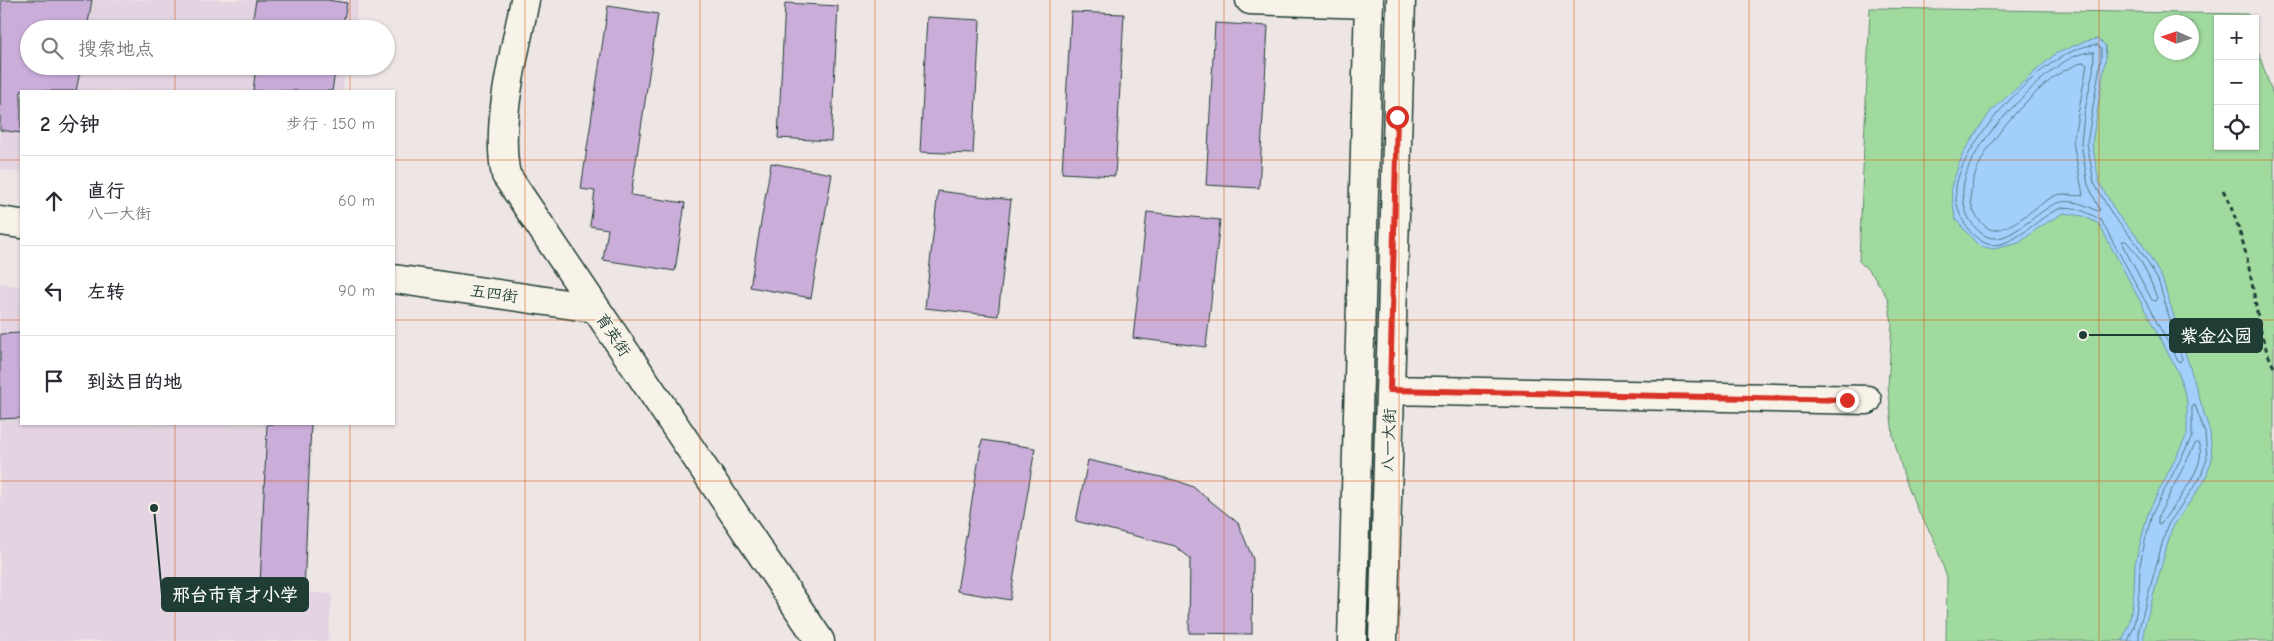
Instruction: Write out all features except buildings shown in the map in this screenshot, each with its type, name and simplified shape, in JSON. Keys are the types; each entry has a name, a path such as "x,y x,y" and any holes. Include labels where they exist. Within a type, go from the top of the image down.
{"street":[{"name":"育英街","path":"525,0 501,132 502,156 506,175 820,641"},
{"path":"1250,0 1369,2"},
{"name":"八一大街","path":"1383,641 1400,0"},
{"name":"八一大街","path":"1352,641 1369,2"},
{"path":"0,221 20,224"},
{"name":"五四街","path":"395,279 594,308"},
{"path":"1390,390 1867,400"}],"path":[{"path":"2223,190 2233,210 2244,247 2257,316 2268,356 2274,367"}],"shaded area":[{"path":"0,0 359,0 356,20 20,20 20,75 345,75 342,90 20,90 20,173 0,169"},
{"path":"0,283 20,287 20,425 311,425 304,592 332,594 328,641 0,641"}],"green space":[{"path":"1870,8 2248,14 2214,15 2214,150 2259,150 2259,55 2274,98 2274,641 1946,641 1947,578 1934,539 1917,509 1904,476 1893,436 1888,386 1892,323 1888,299 1874,276 1859,261"}],"water":[{"path":"2097,39 2105,45 2106,58 2092,143 2099,182 2117,214 2140,240 2162,278 2210,432 2212,459 2205,480 2172,528 2144,629 2144,641 2122,641 2129,626 2134,591 2135,564 2148,513 2187,435 2187,401 2179,374 2099,224 2083,216 2063,213 2019,243 1994,249 1979,246 1955,219 1951,187 1963,153 1991,111 2055,54 2083,42"}],"place":[{"name":"紫金公园","path":"2083,335"},
{"name":"邢台市育才小学","path":"154,508"}],"route":[{"path":"1397,117 1390,390 1847,400"}]}
